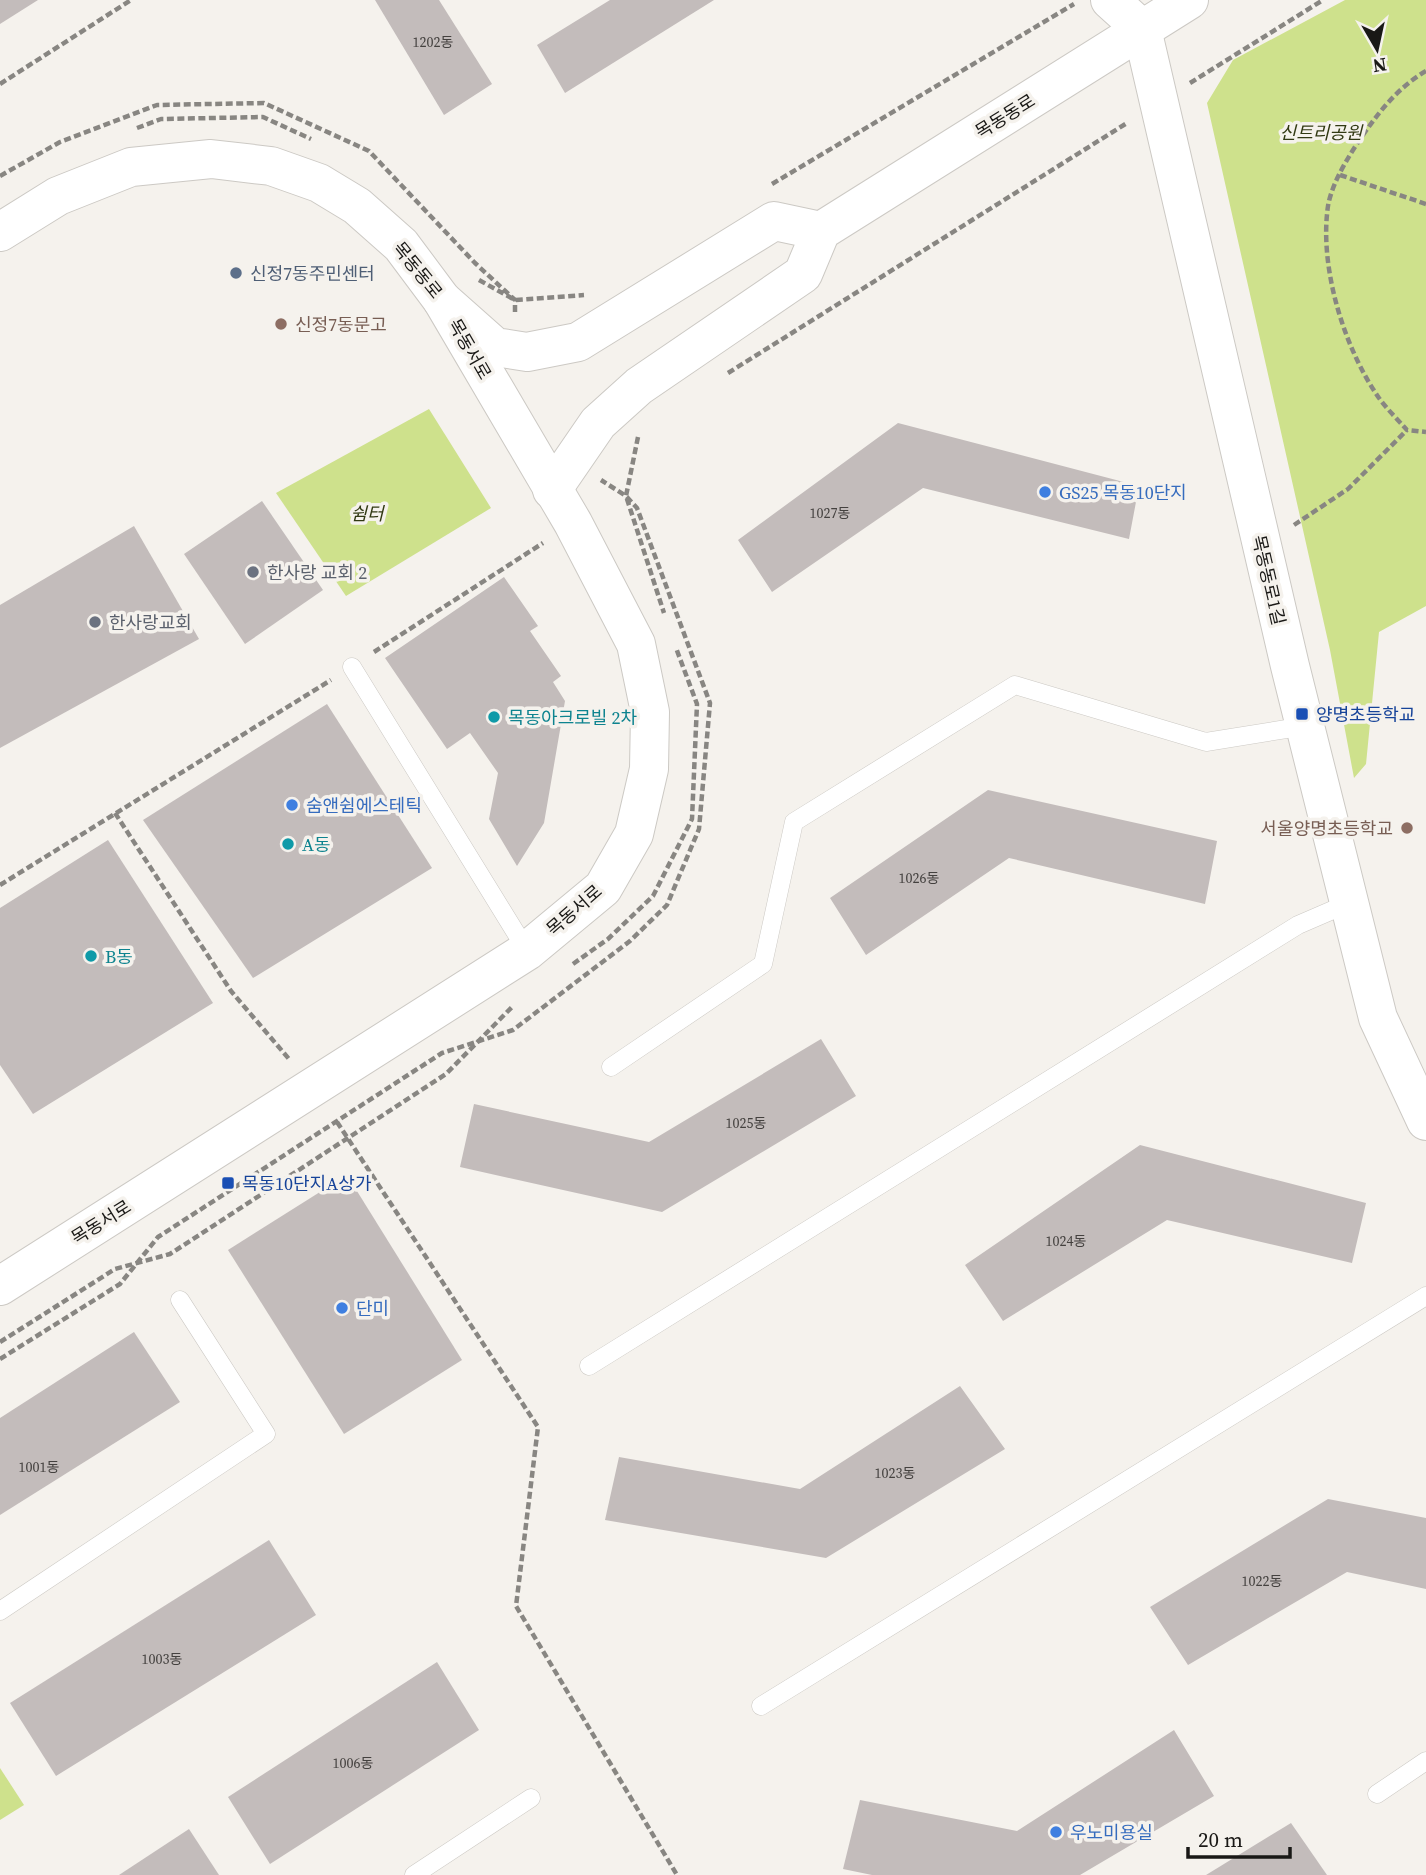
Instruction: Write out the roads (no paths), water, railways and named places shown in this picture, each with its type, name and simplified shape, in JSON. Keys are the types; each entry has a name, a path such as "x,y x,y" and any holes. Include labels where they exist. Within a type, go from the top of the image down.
{"main road":[{"path":"1110,0 1142,29"},
{"name":"목동동로","path":"0,232 58,196 131,167 211,159 271,166 318,183 357,206 401,245 442,300 495,347 527,352 578,342 774,221 821,231 1189,0"},
{"name":"목동동로1길","path":"1142,29 1262,547 1378,1018 1426,1121"},
{"path":"552,490 598,423 639,386 803,274 821,231"},
{"name":"목동서로","path":"0,1286 527,951 603,888 634,834 649,769 650,712 636,644 573,523 442,300"}],"lane":[{"path":"352,667 527,951"},
{"path":"611,1067 763,964 794,822 1015,685 1206,742 1305,726"},
{"path":"589,1366 1298,925 1349,903"},
{"path":"761,1706 1426,1297"},
{"path":"0,1611 266,1434 180,1300"},
{"path":"1377,1794 1426,1761"},
{"path":"414,1875 531,1798"}],"place":[{"name":"신정7동주민센터","path":"236,273"},
{"name":"신정7동문고","path":"281,324"},
{"name":"GS25 목동10단지","path":"1045,492"},
{"name":"한사랑 교회 2","path":"253,572"},
{"name":"한사랑교회","path":"95,622"},
{"name":"양명초등학교","path":"1302,714"},
{"name":"목동아크로빌 2차","path":"494,717"},
{"name":"숨앤쉼에스테틱","path":"292,805"},
{"name":"서울양명초등학교","path":"1407,828"},
{"name":"A동","path":"288,844"},
{"name":"B동","path":"91,956"},
{"name":"목동10단지A상가","path":"228,1183"},
{"name":"단미","path":"342,1308"},
{"name":"우노미용실","path":"1056,1832"}],"park label":[{"name":"신트리공원","path":"1321,132"},
{"name":"쉼터","path":"367,513"}]}
